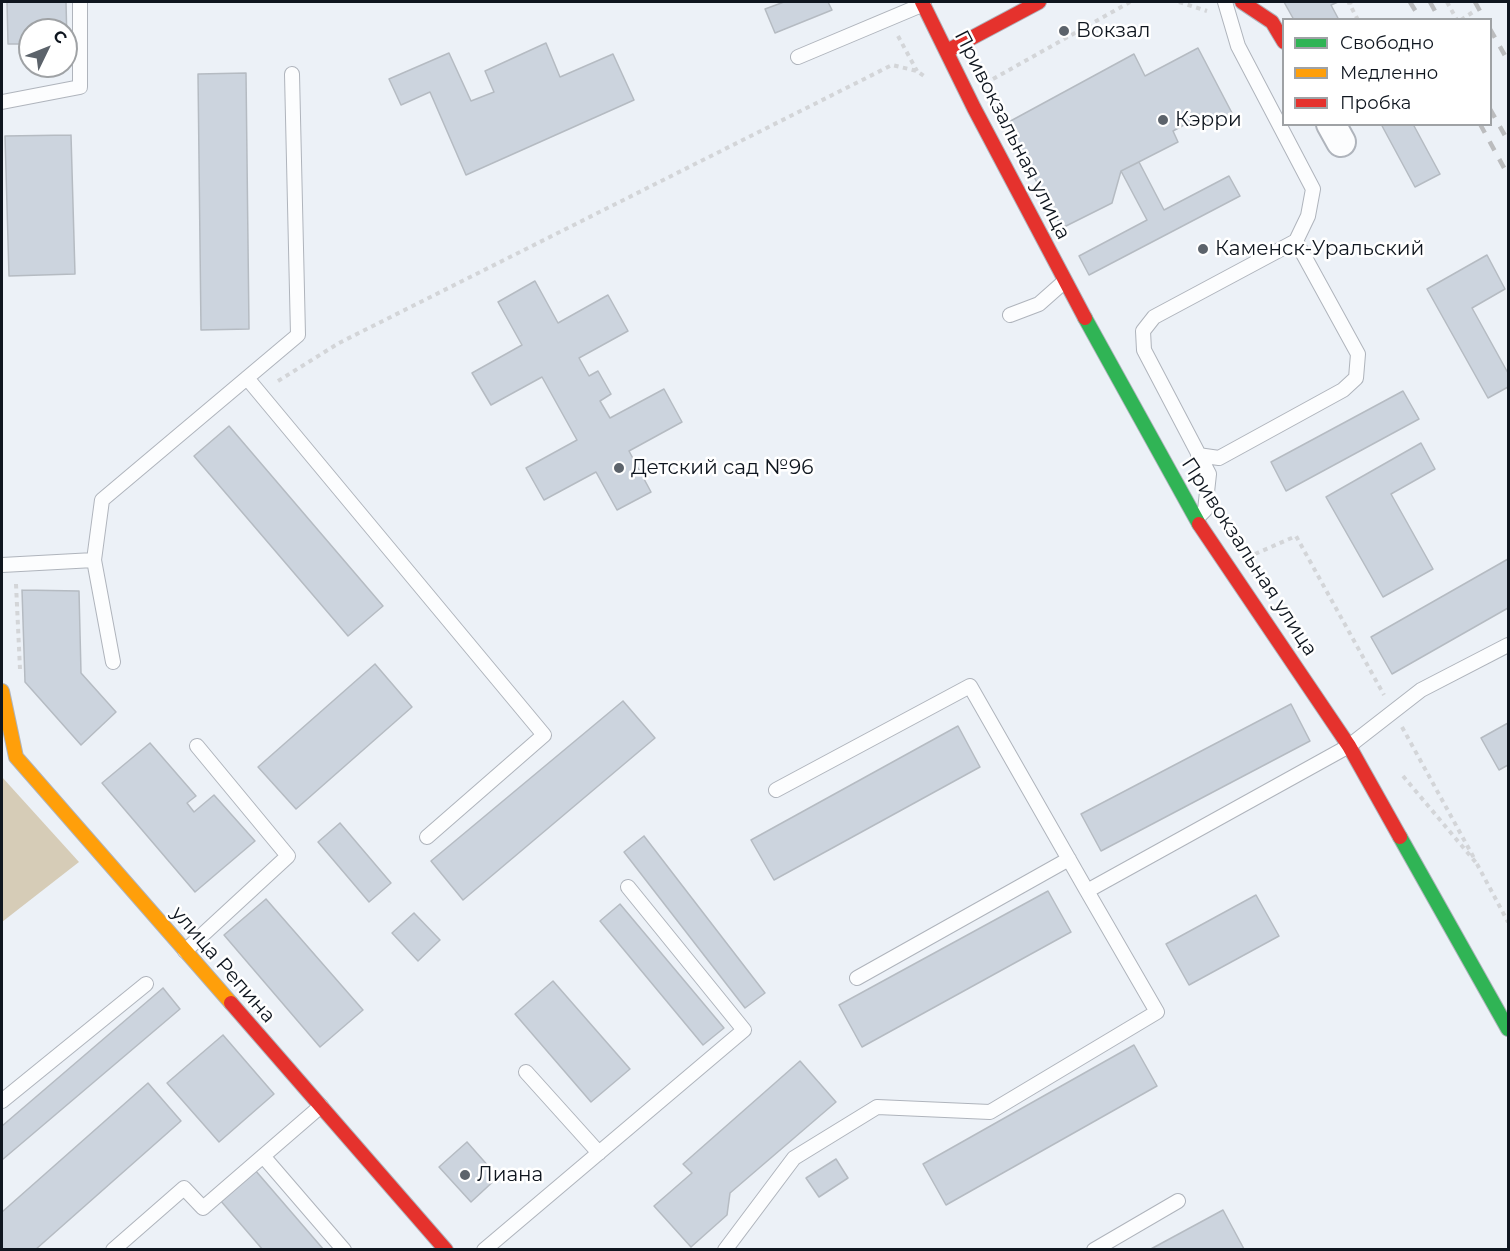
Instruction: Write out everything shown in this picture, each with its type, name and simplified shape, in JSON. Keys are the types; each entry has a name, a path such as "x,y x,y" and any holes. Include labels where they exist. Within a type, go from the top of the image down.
{"street":[{"path":"947,51 1039,2"},
{"path":"1242,2 1272,22 1282,39"},
{"name":"Привокзальная улица","path":"923,3 974,108 1065,281 1196,519 1349,746 1509,1029"},
{"name":"улица Репина","path":"2,691 7,739 16,757 446,1250"}],"lane":[{"path":"2,102 80,87 80,2"},
{"path":"1196,519 1205,510 1209,474 1144,350 1143,331 1154,317 1296,241 1308,216 1313,189 1238,46 1225,2"},
{"path":"798,57 923,3"},
{"path":"113,662 94,560 102,500 298,335 292,74"},
{"path":"1198,454 1219,459 1343,390 1356,378 1358,354 1296,241"},
{"path":"1010,315 1039,304 1065,281"},
{"path":"247,378 544,735 427,837"},
{"path":"2,565 94,560"},
{"path":"1087,891 1349,746 1421,690 1509,645"},
{"path":"725,1250 794,1158 877,1107 990,1112 1157,1012 970,686 776,790"},
{"path":"185,951 288,856 197,746"},
{"path":"857,978 1069,859"},
{"path":"484,1250 744,1030 628,887"},
{"path":"2,1101 146,984"},
{"path":"526,1072 599,1153"},
{"path":"112,1250 184,1188 203,1208 321,1106"},
{"path":"263,1156 344,1250"},
{"path":"1094,1250 1178,1201"}],"path":[{"path":"974,108 987,101 993,78 1130,2"},
{"path":"1352,2 1349,3 1357,18"},
{"path":"1447,2 1458,18"},
{"path":"1462,18 1476,10"},
{"path":"260,392 339,343 892,65 917,71 927,77"},
{"path":"16,582 20,673"}],"shaded area":[{"path":"2,777 79,862 2,922"}],"building":[{"path":"7,2 66,2 66,18 18,18 18,44 8,44"},
{"path":"784,2 828,2 832,10 775,33 765,9"},
{"path":"1284,2 1338,2 1331,5 1338,18 1293,18"},
{"path":"546,43 560,77 613,54 634,100 466,175 430,92 401,105 389,79 449,53 471,101 494,92 485,71"},
{"path":"1198,48 1232,113 1208,125 1202,115 1173,131 1178,142 1121,171 1112,203 1062,228 1005,124 1134,54 1145,76"},
{"path":"246,73 249,329 201,330 198,74"},
{"path":"1382,126 1414,126 1440,174 1415,187"},
{"path":"71,135 75,274 9,276 5,136"},
{"path":"1139,162 1164,210 1229,176 1240,196 1089,275 1079,256 1147,220 1121,171"},
{"path":"1487,255 1505,289 1472,308 1508,373 1508,387 1488,398 1427,289"},
{"path":"535,281 558,323 608,295 628,331 579,358 589,376 598,371 611,394 600,401 610,418 664,389 682,422 629,451 651,492 617,510 596,472 544,500 526,468 577,440 542,377 491,405 472,373 522,345 498,302"},
{"path":"1403,391 1419,419 1286,491 1271,462"},
{"path":"229,426 383,606 348,636 194,456"},
{"path":"1421,443 1435,469 1391,494 1433,569 1383,597 1326,497"},
{"path":"1508,559 1508,608 1392,674 1371,637"},
{"path":"22,590 79,591 81,673 116,712 81,745 25,682"},
{"path":"375,664 412,707 296,809 258,767"},
{"path":"623,701 655,738 463,900 431,861"},
{"path":"1291,704 1310,741 1101,851 1081,814"},
{"path":"1508,723 1508,765 1499,770 1481,738"},
{"path":"958,726 980,767 774,880 751,840"},
{"path":"150,743 196,796 187,803 194,812 214,795 255,841 195,892 102,783"},
{"path":"340,823 391,883 369,902 318,842"},
{"path":"644,836 765,993 745,1008 624,852"},
{"path":"1048,891 1071,932 862,1047 839,1005"},
{"path":"1256,895 1279,936 1189,985 1166,944"},
{"path":"266,899 363,1010 320,1047 224,935"},
{"path":"620,904 724,1028 703,1045 600,921"},
{"path":"414,913 440,940 418,961 392,933"},
{"path":"553,981 630,1069 591,1102 515,1014"},
{"path":"163,988 180,1009 2,1160 2,1126"},
{"path":"223,1035 274,1094 219,1142 167,1083"},
{"path":"1134,1045 1157,1086 946,1205 923,1164"},
{"path":"800,1061 836,1102 730,1193 727,1215 691,1247 654,1206 692,1173 683,1164"},
{"path":"148,1083 181,1121 35,1250 2,1250 2,1212"},
{"path":"467,1142 498,1177 471,1202 439,1167"},
{"path":"836,1159 848,1178 819,1197 806,1178"},
{"path":"255,1170 324,1250 263,1250 220,1200"},
{"path":"1223,1210 1244,1249 1149,1250"}],"railway":[{"path":"1410,2 1420,18"},
{"path":"1430,2 1439,18"},
{"path":"1475,2 1484,18"},
{"path":"1492,33 1508,61"},
{"path":"1492,113 1508,141"},
{"path":"1481,126 1508,175"}],"traffic: fast":[{"path":"1085,318 1199,524"},
{"path":"1400,837 1508,1029"}],"traffic: slow":[{"path":"2,691 16,757 231,1003"}],"traffic: jam":[{"path":"922,2 974,108 1085,318"},
{"path":"947,51 1039,2"},
{"path":"1242,2 1272,22 1282,39"},
{"path":"1199,524 1349,746 1400,837"},
{"path":"231,1003 446,1250"}],"place":[{"name":"Вокзал","path":"1064,31"},
{"name":"Кэрри","path":"1163,120"},
{"name":"Каменск-Уральский","path":"1203,249"},
{"name":"Детский сад №96","path":"619,468"},
{"name":"Лиана","path":"465,1175"}]}
